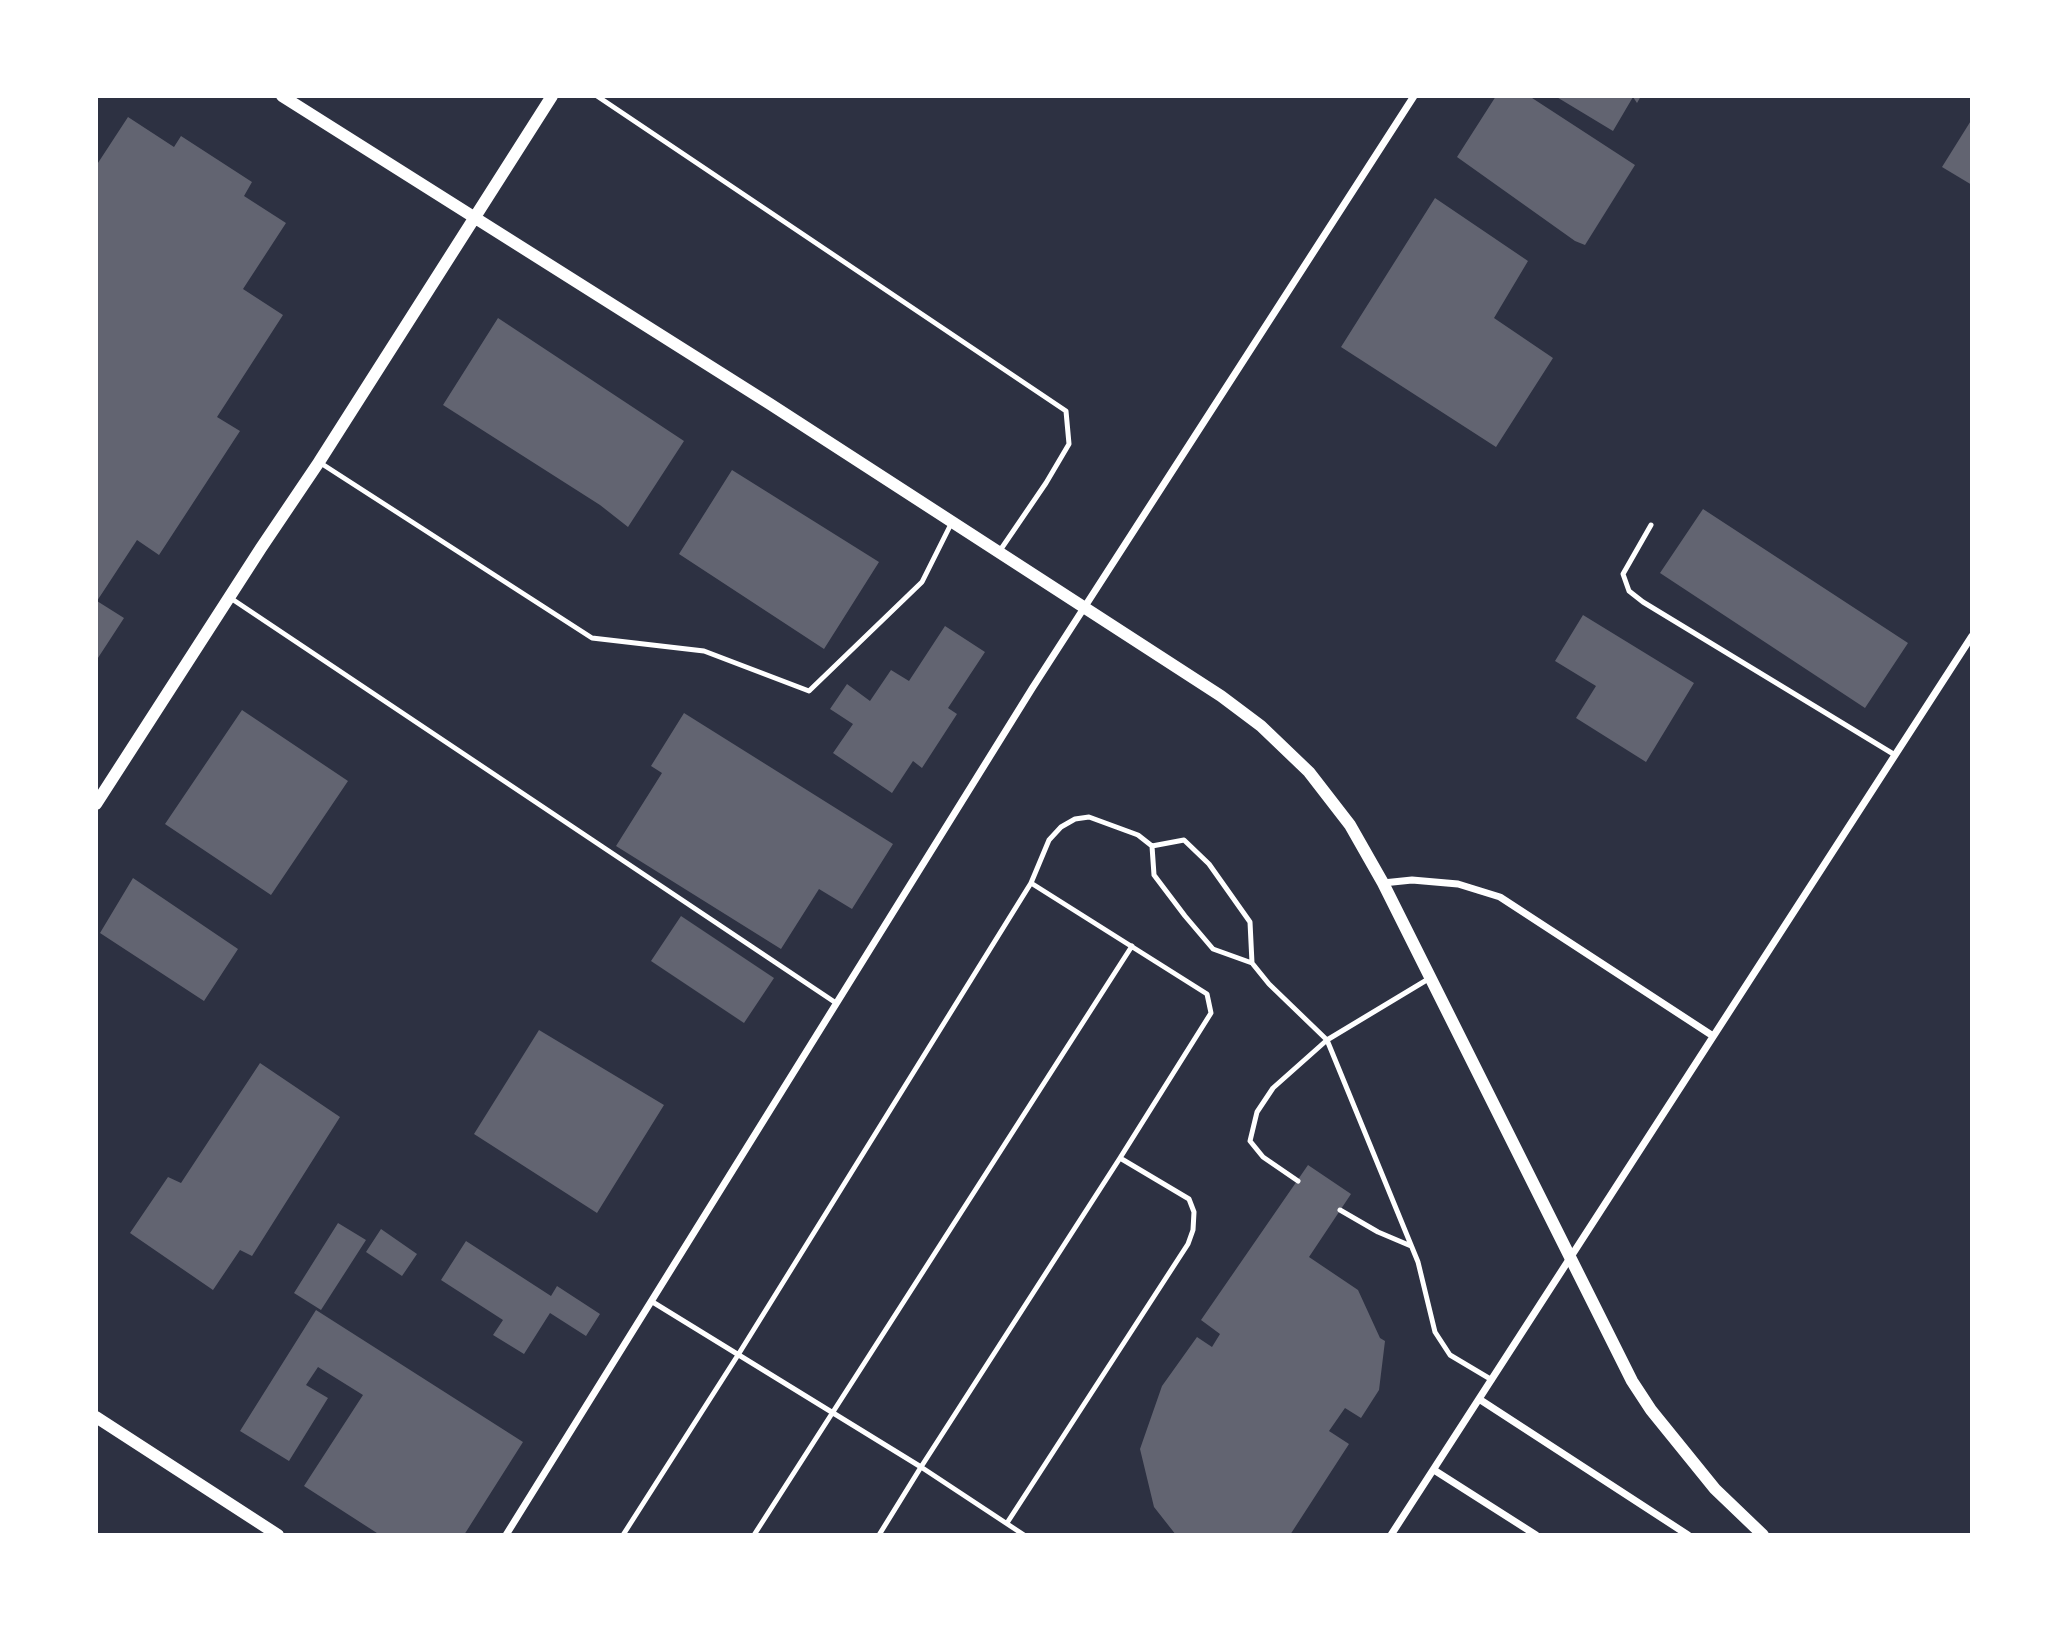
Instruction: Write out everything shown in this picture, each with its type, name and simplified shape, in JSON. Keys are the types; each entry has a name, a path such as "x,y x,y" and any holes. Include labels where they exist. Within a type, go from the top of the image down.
{"street":[{"path":"282,96 953,522 1221,696 1261,726 1309,772 1350,825 1383,883 1632,1381 1651,1410 1715,1489 1763,1535"},
{"path":"96,804 319,462 552,96"},
{"path":"506,1535 1085,608 1414,96"},
{"path":"1391,1535 1972,636"},
{"path":"1383,883 1412,880 1458,884 1500,897 1713,1036"},
{"path":"1479,1399 1688,1535"},
{"path":"96,1417 278,1535"},
{"path":"1434,1470 1536,1535"}],"lane":[{"path":"597,96 1066,411 1069,444 999,552"},
{"path":"319,462 592,638 704,650 809,691 922,582 953,522"},
{"path":"1651,525 1623,574 1629,591 1895,755"},
{"path":"229,597 836,1003"},
{"path":"623,1535 1031,883 1049,839 1061,827 1075,819 1089,817 1138,835 1152,846 1154,875 1213,949 1252,963 1269,984 1327,1040 1419,1262 1435,1332 1450,1355 1492,1380"},
{"path":"1152,846 1184,840 1209,864 1250,922 1252,963"},
{"path":"879,1535 1210,1013 1207,994 1031,883"},
{"path":"754,1535 1132,946"},
{"path":"1297,1181 1263,1157 1250,1141 1257,1112 1273,1088 1327,1040 1430,978"},
{"path":"1007,1523 1188,1244 1193,1230 1194,1212 1189,1199 1120,1158"},
{"path":"1340,1210 1378,1232 1411,1246"},
{"path":"651,1301 921,1467 1024,1535"}],"building":[{"path":"1496,96 1529,96 1635,165 1585,245 1575,241 1457,157"},
{"path":"1555,96 1641,96 1637,103 1633,97 1613,131"},
{"path":"128,117 174,147 181,136 252,182 244,196 286,223 243,289 283,315 217,417 240,431 159,555 137,540 97,601 124,618 96,661 96,166"},
{"path":"1972,119 1972,185 1942,167"},
{"path":"1435,198 1528,261 1494,318 1553,358 1496,447 1341,347"},
{"path":"498,318 684,441 628,527 600,505 443,405"},
{"path":"732,470 879,562 824,649 679,554"},
{"path":"1703,509 1908,643 1865,708 1660,573"},
{"path":"1583,615 1694,683 1646,762 1576,718 1596,686 1555,661"},
{"path":"945,626 985,652 948,708 957,714 922,768 913,761 892,793 833,753 853,724 830,709 847,684 870,701 891,670 909,681"},
{"path":"242,710 348,781 271,895 165,824"},
{"path":"684,713 893,844 852,909 819,889 781,949 616,846 662,773 651,766"},
{"path":"133,878 238,949 204,1001 100,933"},
{"path":"681,916 774,978 744,1023 651,961"},
{"path":"539,1030 664,1105 597,1213 474,1134"},
{"path":"260,1063 340,1117 252,1256 240,1250 213,1290 130,1233 168,1177 181,1183"},
{"path":"1308,1165 1351,1194 1309,1257 1358,1290 1380,1338 1385,1341 1379,1390 1361,1418 1345,1408 1329,1431 1349,1444 1290,1535 1176,1535 1154,1507 1140,1449 1162,1386 1197,1337 1212,1347 1220,1334 1201,1320"},
{"path":"338,1223 366,1240 321,1310 294,1293"},
{"path":"381,1229 417,1254 402,1276 366,1252"},
{"path":"466,1241 551,1296 557,1286 600,1314 586,1336 550,1313 524,1354 493,1335 503,1320 441,1280"},
{"path":"316,1310 523,1442 464,1535 380,1535 304,1486 363,1395 318,1367 306,1385 328,1398 289,1461 240,1431"}]}
